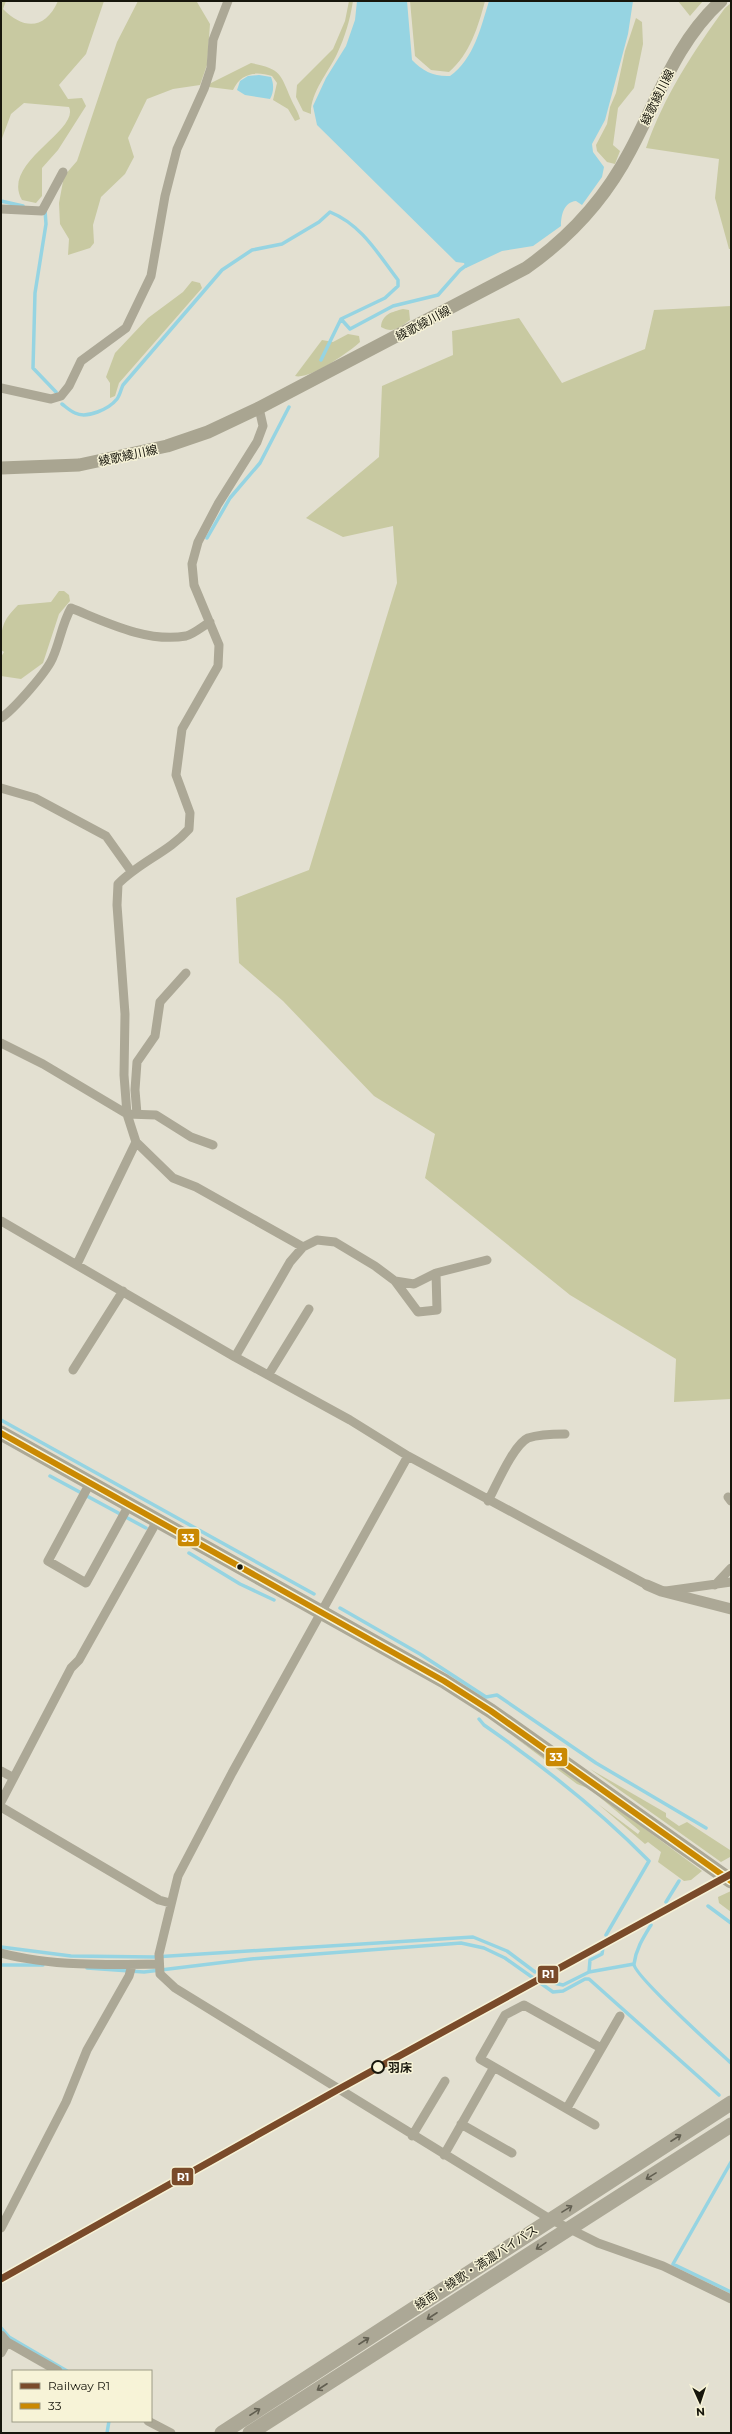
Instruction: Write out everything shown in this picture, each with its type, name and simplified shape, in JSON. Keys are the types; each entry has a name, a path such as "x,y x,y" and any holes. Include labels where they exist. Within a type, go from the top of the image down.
{"highway":[{"path":"1,1434 85,1491 125,1513 157,1520 438,1677 492,1711 731,1881"},
{"name":"綾南・綾歌・満濃バイパス","path":"222,2433 731,2103"},
{"name":"綾南・綾歌・満濃バイパス","path":"250,2433 731,2125"}],"main road":[{"name":"綾歌綾川線","path":"1,468 79,465 168,446 208,432 259,408 526,268 566,238 602,197 618,174 672,64 695,29 721,1"}],"street":[{"path":"1,388 51,399 61,396 69,386 80,361 126,328 150,276 165,196 177,149 204,89 211,68 213,40 228,1"},
{"path":"1,209 42,209 63,172"},
{"path":"259,408 263,426 257,442 218,504 198,542 192,564 194,585 219,645 218,666 182,729 178,751 176,775 190,813 190,829 178,842 131,870 118,884 117,905 125,1014 124,1076 127,1114 136,1142 173,1178 196,1187 303,1247"},
{"path":"1,718 29,690 53,659 62,624 71,608 128,630 162,636 187,636 210,622"},
{"path":"1,788 35,798 106,836 131,870"},
{"path":"137,1114 135,1090 137,1062 155,1036 160,1002 186,973"},
{"path":"1,1043 43,1064 127,1114 156,1115 191,1137 213,1145"},
{"path":"77,1264 136,1142"},
{"path":"1,1221 124,1291 235,1357 269,1374 350,1420 408,1456 488,1501 647,1585 661,1591 731,1609"},
{"path":"235,1357 290,1262 303,1247 317,1240 335,1242 395,1281 418,1312 437,1310 436,1273"},
{"path":"395,1281 414,1284 436,1273 487,1260"},
{"path":"73,1370 124,1291"},
{"path":"269,1374 310,1309"},
{"path":"488,1501 515,1452 526,1439 538,1435 565,1434"},
{"path":"408,1456 232,1773 178,1876 170,1903 159,1964 175,1988 550,2220 598,2243 662,2266 731,2299"},
{"path":"85,1491 48,1561 86,1583 125,1513"},
{"path":"1,1802 12,1777 51,1709 71,1668 79,1660 157,1520"},
{"path":"715,1585 731,1568"},
{"path":"661,1591 731,1582"},
{"path":"1,1770 12,1777"},
{"path":"1,1806 159,1900 170,1903"},
{"path":"1,1953 19,1958 131,1970 159,1964"},
{"path":"1,2228 66,2102 87,2050 131,1970"},
{"path":"595,2125 480,2059 505,2015 524,2005 601,2048"},
{"path":"567,2108 620,2016"},
{"path":"444,2155 494,2067"},
{"path":"412,2136 445,2081"},
{"path":"461,2124 512,2153"},
{"path":"1,2352 4,2339 56,2370"},
{"path":"150,2422 171,2433"}],"green space":[{"path":"1,1 6,1 3,9 11,16 19,21 34,24 47,17 53,11 58,1 104,1 86,54 59,85 68,99 82,98 86,106 58,150 42,168 42,196 36,203 22,200 18,186 22,173 30,161 63,126 69,116 69,107 24,103 11,114 1,141"},
{"path":"138,1 197,2 210,24 207,65 200,85 173,89 147,99 128,138 134,157 125,174 101,197 93,225 94,243 90,248 68,255 69,239 60,224 59,203 64,176 77,161 117,42"},
{"path":"349,1 353,1 352,8 340,48 316,91 311,106 311,114 303,111 296,97 297,85 333,49 345,21"},
{"path":"410,1 485,1 476,30 468,48 449,72 431,70 415,56"},
{"path":"678,1 703,1 690,16"},
{"path":"731,3 731,249 729,249 715,198 719,159 646,148 670,92 713,25 725,8"},
{"path":"636,18 642,22 643,44 634,88 618,108 613,145 620,151 615,164 607,162 597,151 596,145 607,124 610,107 616,93 625,51"},
{"path":"251,63 268,67 278,73 300,119 295,121 288,109 273,100 277,83 272,76 266,74 249,75 240,80 233,90 209,87 209,84"},
{"path":"192,281 200,283 202,288 119,383 115,396 110,398 110,383 106,377 115,353 148,318 183,292"},
{"path":"731,306 731,1399 674,1402 676,1359 570,1295 425,1178 435,1134 374,1096 283,1001 239,963 236,898 309,870 397,583 393,526 343,537 306,518 379,457 382,386 453,355 452,331 519,318 562,383 645,349 654,310"},
{"path":"403,309 409,310 410,320 393,330 381,327 383,319 388,314"},
{"path":"348,334 359,336 360,342 339,358 319,370 302,376 295,376 322,340 333,342"},
{"path":"59,591 64,591 69,595 70,601 59,614 43,663 21,679 1,676 1,657 4,652 1,650 1,636 6,620 18,605 51,602"},
{"path":"513,1736 589,1789 577,1784"},
{"path":"590,1769 666,1813 666,1817 679,1826 687,1822 730,1850 730,1857 721,1862"},
{"path":"592,1790 702,1871 691,1880 684,1881 658,1862 661,1852 648,1842 645,1844 598,1804 638,1834 640,1831"},
{"path":"731,1891 731,1912 719,1903 718,1897"}],"water":[{"path":"357,1 407,1 412,60 429,72 450,76 465,61 471,52 476,42 489,1 633,1 628,34 605,120 592,144 593,152 604,167 602,177 582,205 576,201 566,206 561,226 533,246 502,251 466,268 464,263 456,262 317,125 313,106 326,78 346,46 355,20"},
{"path":"259,75 271,77 273,88 270,99 245,95 237,90 240,81 248,76"}],"waterway":[{"path":"1,201 23,206"},
{"path":"45,210 46,224 35,293 33,368 56,392"},
{"path":"62,404 71,411 80,415 98,412 109,406 117,399 123,385 222,270 252,250 282,244 319,222 330,212 351,224 360,232 376,250 398,280 398,286 385,298 341,319 321,360"},
{"path":"341,319 350,329 393,306 438,295 460,270 468,264"},
{"path":"207,538 230,498 260,463 289,407"},
{"path":"1,1420 314,1594"},
{"path":"50,1476 146,1528"},
{"path":"189,1553 240,1584 274,1600"},
{"path":"340,1608 420,1654 486,1697 497,1695 596,1763 706,1828"},
{"path":"479,1719 484,1725 528,1756 570,1789 630,1842 649,1861 606,1935"},
{"path":"666,1902 679,1881"},
{"path":"708,1906 731,1923"},
{"path":"651,1925 636,1953 634,1964 637,1971 661,1997 731,2063"},
{"path":"1,1947 71,1956 154,1957 473,1937 507,1951 535,1972"},
{"path":"87,1968 144,1972 251,1959 461,1943 484,1948 505,1958 553,1992 563,1991 585,1979 589,1979 719,2095"},
{"path":"589,1972 590,1960 602,1954 603,1947"},
{"path":"549,1982 563,1985 589,1972 634,1964"},
{"path":"1,1965 43,1965"},
{"path":"731,2162 673,2264 731,2292"},
{"path":"1,2328 9,2337 65,2370"},
{"path":"107,2433 109,2422"}],"rail line":[{"name":"R1","path":"1,2279 339,2089 731,1874"}],"transit line":[{"name":"33","path":"1,1433 444,1681 491,1711 731,1881"}],"place":[{"name":"羽床","path":"378,2067"}]}
